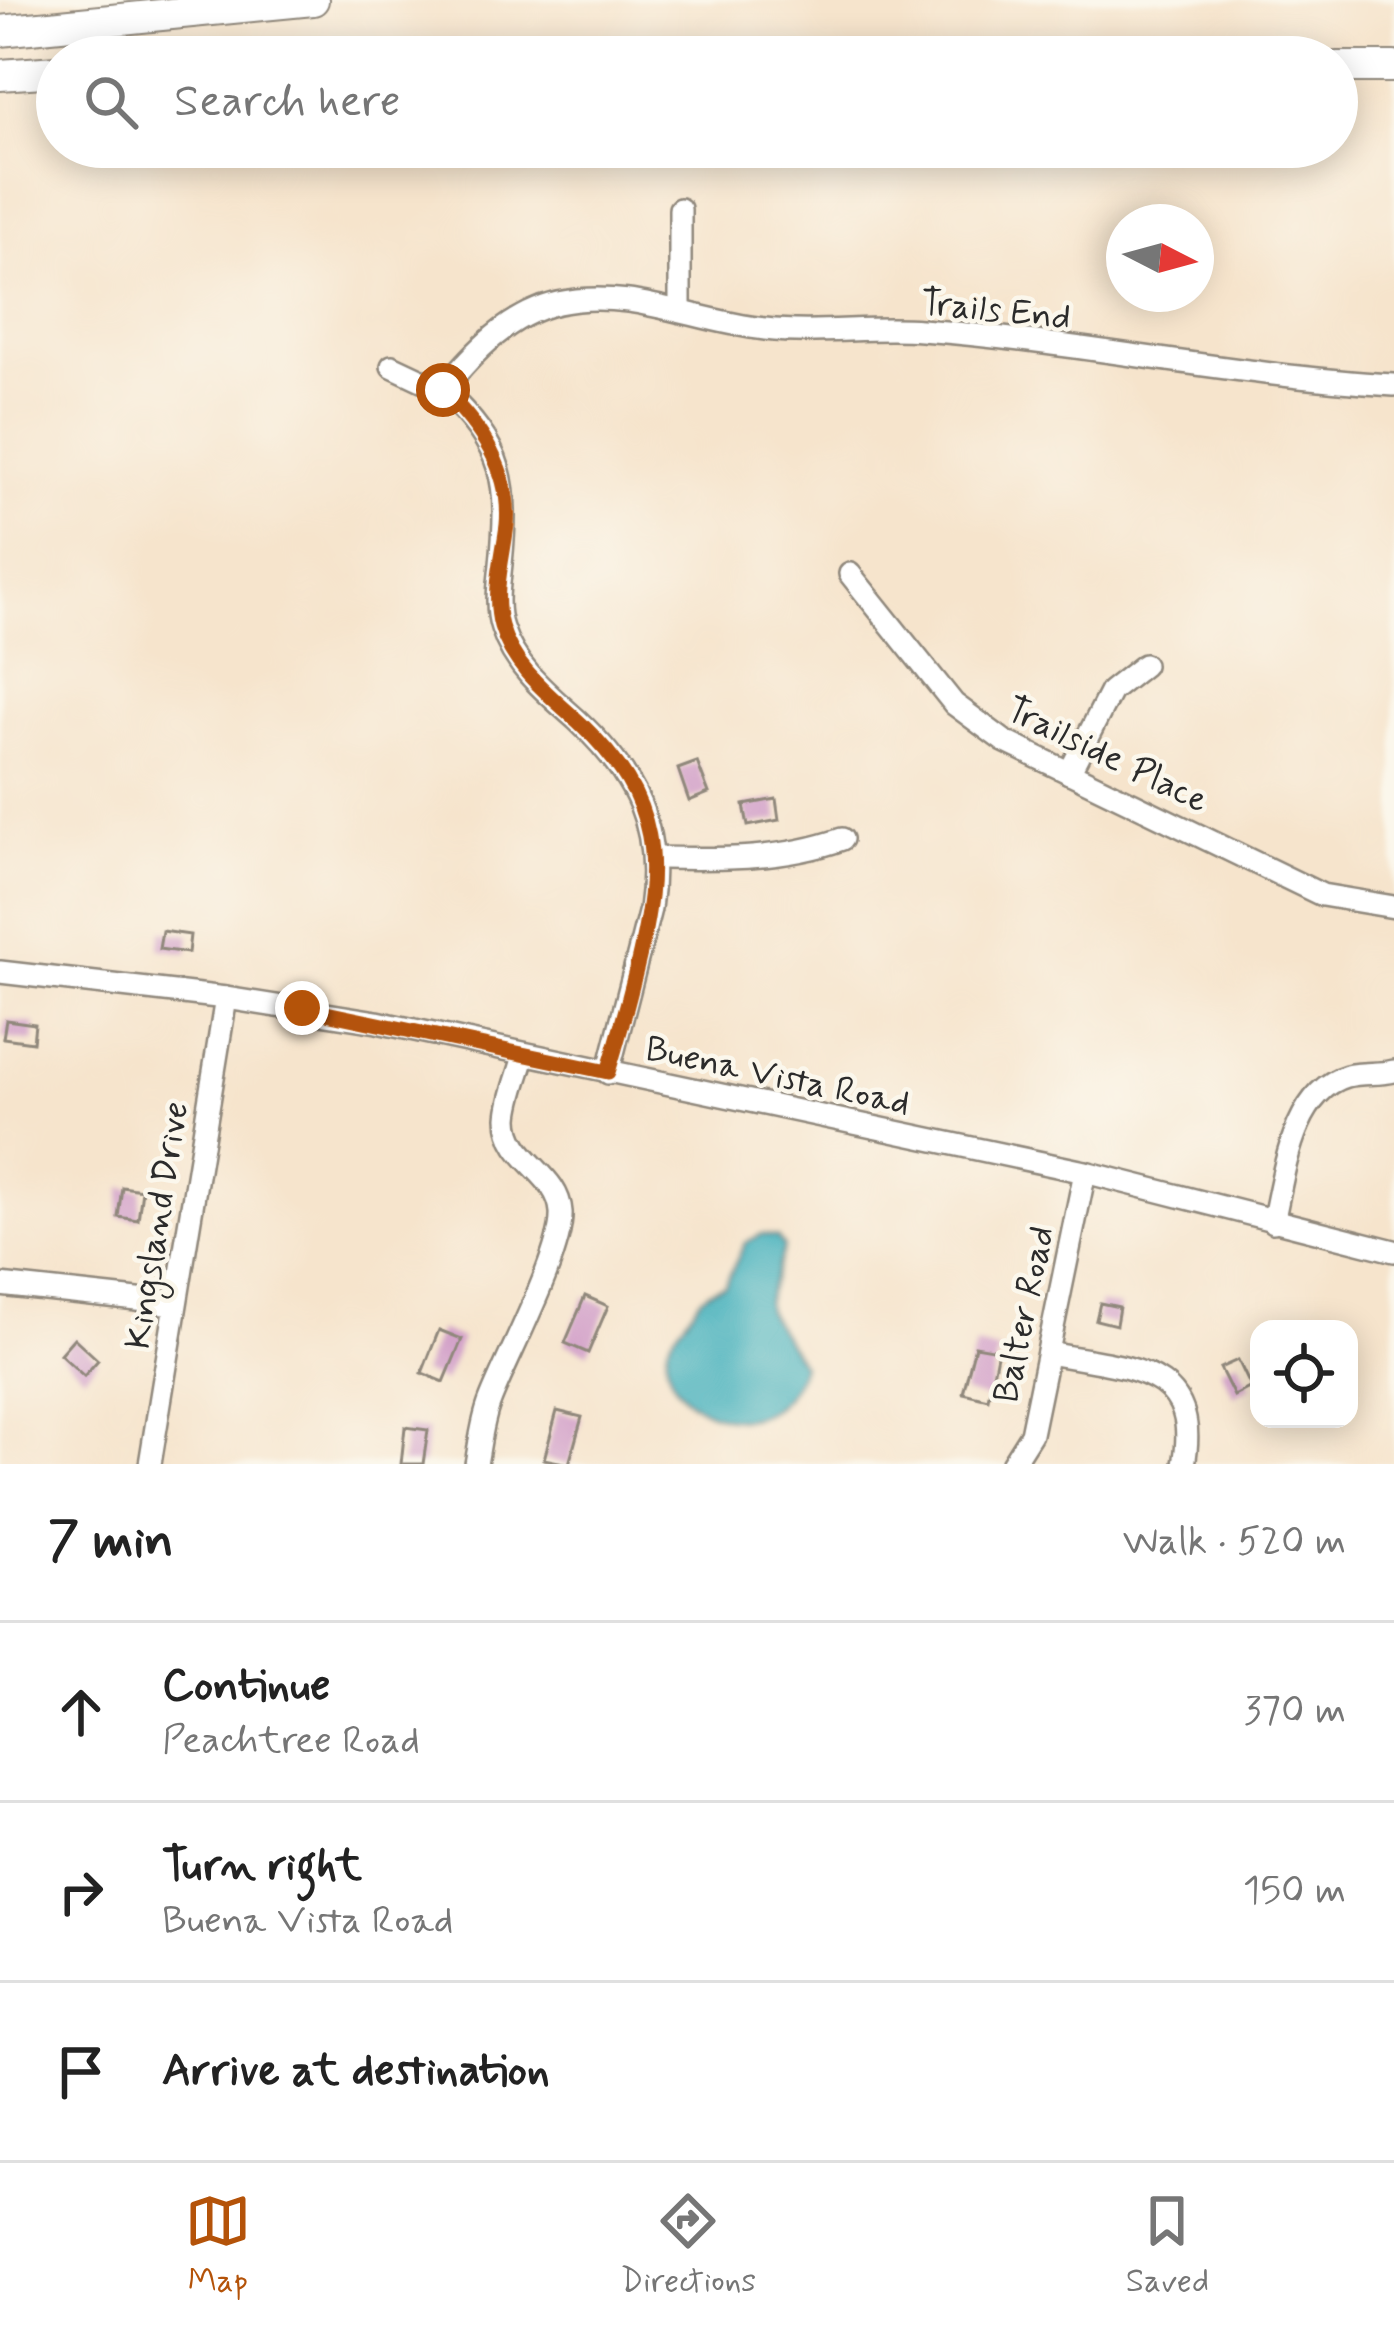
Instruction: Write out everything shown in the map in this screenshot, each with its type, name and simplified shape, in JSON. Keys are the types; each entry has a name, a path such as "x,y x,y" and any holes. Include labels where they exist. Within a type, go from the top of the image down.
{"highway":[{"path":"0,31 313,0"},
{"path":"1358,67 1394,68"},
{"path":"0,75 36,72"}],"street":[{"path":"672,308 680,209"},
{"name":"Trails End","path":"443,390 478,347 510,325 556,303 597,300 672,308 760,329 917,330 1320,381 1394,385"},
{"path":"392,366 443,390 473,419 502,473 507,523 498,592 501,625 528,675 604,747 644,808 653,858 650,909 608,1072"},
{"name":"Trailside Place","path":"850,574 954,704 1004,741 1322,895 1394,907"},
{"path":"1069,773 1111,691 1144,664"},
{"path":"653,858 756,857 815,849 842,839"},
{"name":"Buena Vista Road","path":"0,972 358,1018 1084,1172 1394,1251"},
{"name":"Kingsland Drive","path":"151,1464 226,998"},
{"path":"476,1464 487,1406 552,1254 561,1211 556,1195 519,1156 512,1137 508,1117 524,1055"},
{"path":"1273,1222 1290,1149 1320,1092 1346,1076 1394,1071"},
{"name":"Balter Road","path":"1012,1464 1031,1434 1084,1172"},
{"path":"0,1285 174,1304"},
{"path":"1049,1353 1167,1382 1186,1412 1184,1464"}],"water":[{"path":"762,1234 777,1237 784,1247 767,1311 802,1365 787,1395 766,1412 741,1418 717,1415 694,1404 677,1387 668,1366 669,1343 702,1298 725,1285 745,1243"}],"building":[{"path":"697,762 709,793 689,801 678,769"},
{"path":"776,799 779,820 748,826 744,805"},
{"path":"162,931 190,935 188,953 159,949"},
{"path":"6,1020 35,1024 33,1042 3,1038"},
{"path":"122,1187 142,1190 138,1220 118,1217"},
{"path":"585,1296 608,1306 588,1353 565,1343"},
{"path":"1100,1303 1119,1307 1116,1325 1096,1320"},
{"path":"439,1330 462,1339 444,1382 422,1373"},
{"path":"74,1338 98,1360 84,1376 60,1354"},
{"path":"975,1346 998,1350 988,1399 963,1393"},
{"path":"1238,1360 1250,1388 1234,1396 1220,1368"},
{"path":"557,1411 582,1417 569,1464 544,1459"},
{"path":"405,1427 428,1430 423,1464 401,1464"}],"route":[{"path":"302,1008 608,1072 629,1003 653,884 644,808 604,747 528,675 512,649 501,625 498,592 507,523 502,473 473,419 443,390"}]}
